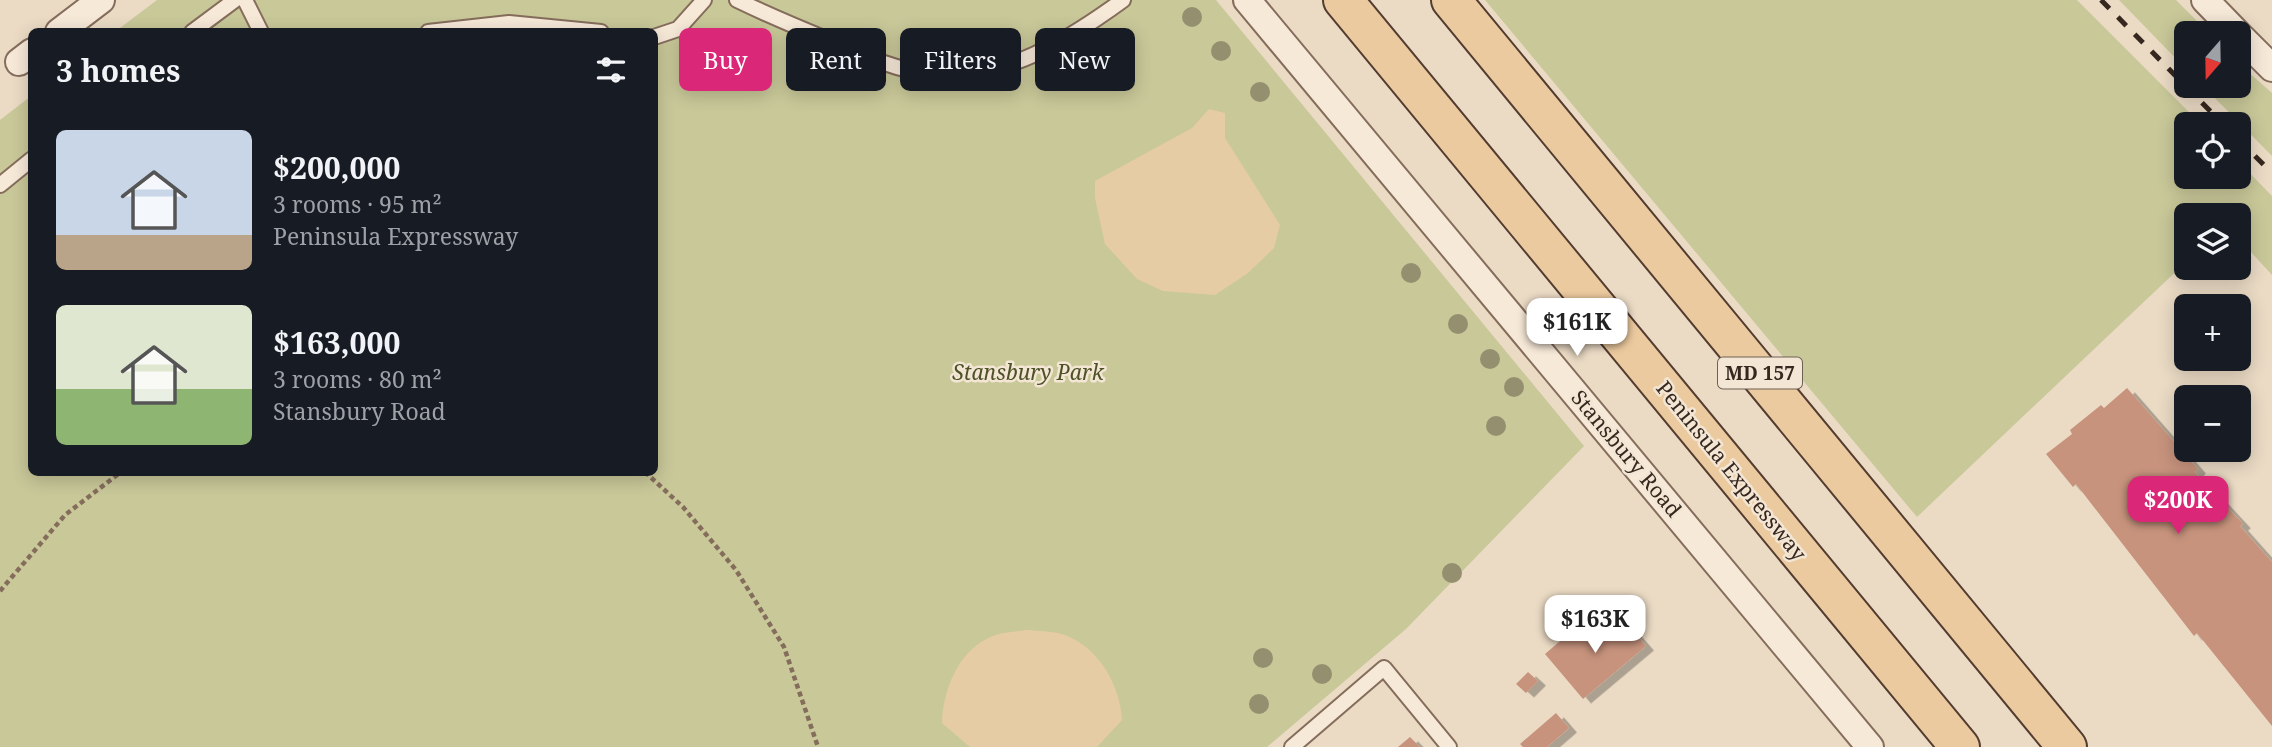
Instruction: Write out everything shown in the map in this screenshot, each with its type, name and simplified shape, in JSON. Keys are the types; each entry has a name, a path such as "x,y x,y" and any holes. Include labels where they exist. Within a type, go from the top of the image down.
{"main road":[{"name":"Peninsula Expressway","path":"1343,0 1960,747"},
{"name":"MD 157","path":"1451,0 2067,747"}],"street":[{"path":"64,28 101,0"},
{"name":"Stansbury Road","path":"1247,0 1870,747"},
{"path":"2205,0 2225,21"},
{"path":"2251,47 2272,68"}],"lane":[{"path":"197,28 235,0"},
{"path":"246,0 259,28"},
{"path":"658,36 678,29 704,0"},
{"path":"737,0 892,66 933,74 999,67 1036,54 1078,33 1123,0"},
{"path":"465,28 509,23 560,28"},
{"path":"0,185 28,162"},
{"path":"1292,747 1384,668 1449,747"}],"path":[{"path":"0,591 65,515 116,476"},
{"path":"649,476 683,507 743,581 784,647 818,747"}],"green space":[{"name":"Stansbury Park","path":"157,0 1216,0 1584,446 1406,629 1267,747 0,747 0,120 28,98 28,476 658,476 658,28 120,28"},
{"path":"1485,0 2077,0 2189,112 2174,112 2174,189 2251,189 2251,174 2272,196 2272,275 2251,252 2251,203 2174,203 2174,273 1917,517"},
{"path":"2119,0 2176,0 2197,21 2174,21 2174,57"},
{"path":"2251,74 2272,93 2272,156 2251,135 2251,112 2229,112 2215,98 2251,98"}],"sand":[{"path":"1209,109 1225,113 1225,138 1280,225 1274,248 1248,273 1215,295 1163,291 1137,279 1105,244 1095,198 1095,181 1192,128"},
{"path":"1027,630 1065,635 1088,649 1106,669 1117,694 1122,720 1097,747 970,747 942,723 950,684 962,660 971,650 993,636"}],"building":[{"path":"2127,388 2174,442 2174,462 2192,462 2198,469 2195,472 2243,524 2240,526 2272,562 2272,726 2197,633 2194,636 2076,484 2073,487 2046,454 2072,434 2070,430 2101,405 2104,408"},
{"path":"1618,614 1646,646 1583,699 1545,654 1574,629 1585,642"},
{"path":"1528,672 1538,681 1526,693 1516,684"},
{"path":"1556,713 1569,728 1547,747 1523,747 1520,744"},
{"path":"1410,737 1420,747 1398,747"}],"railway":[{"path":"2101,0 2211,112"},
{"path":"2251,152 2272,173"}]}
